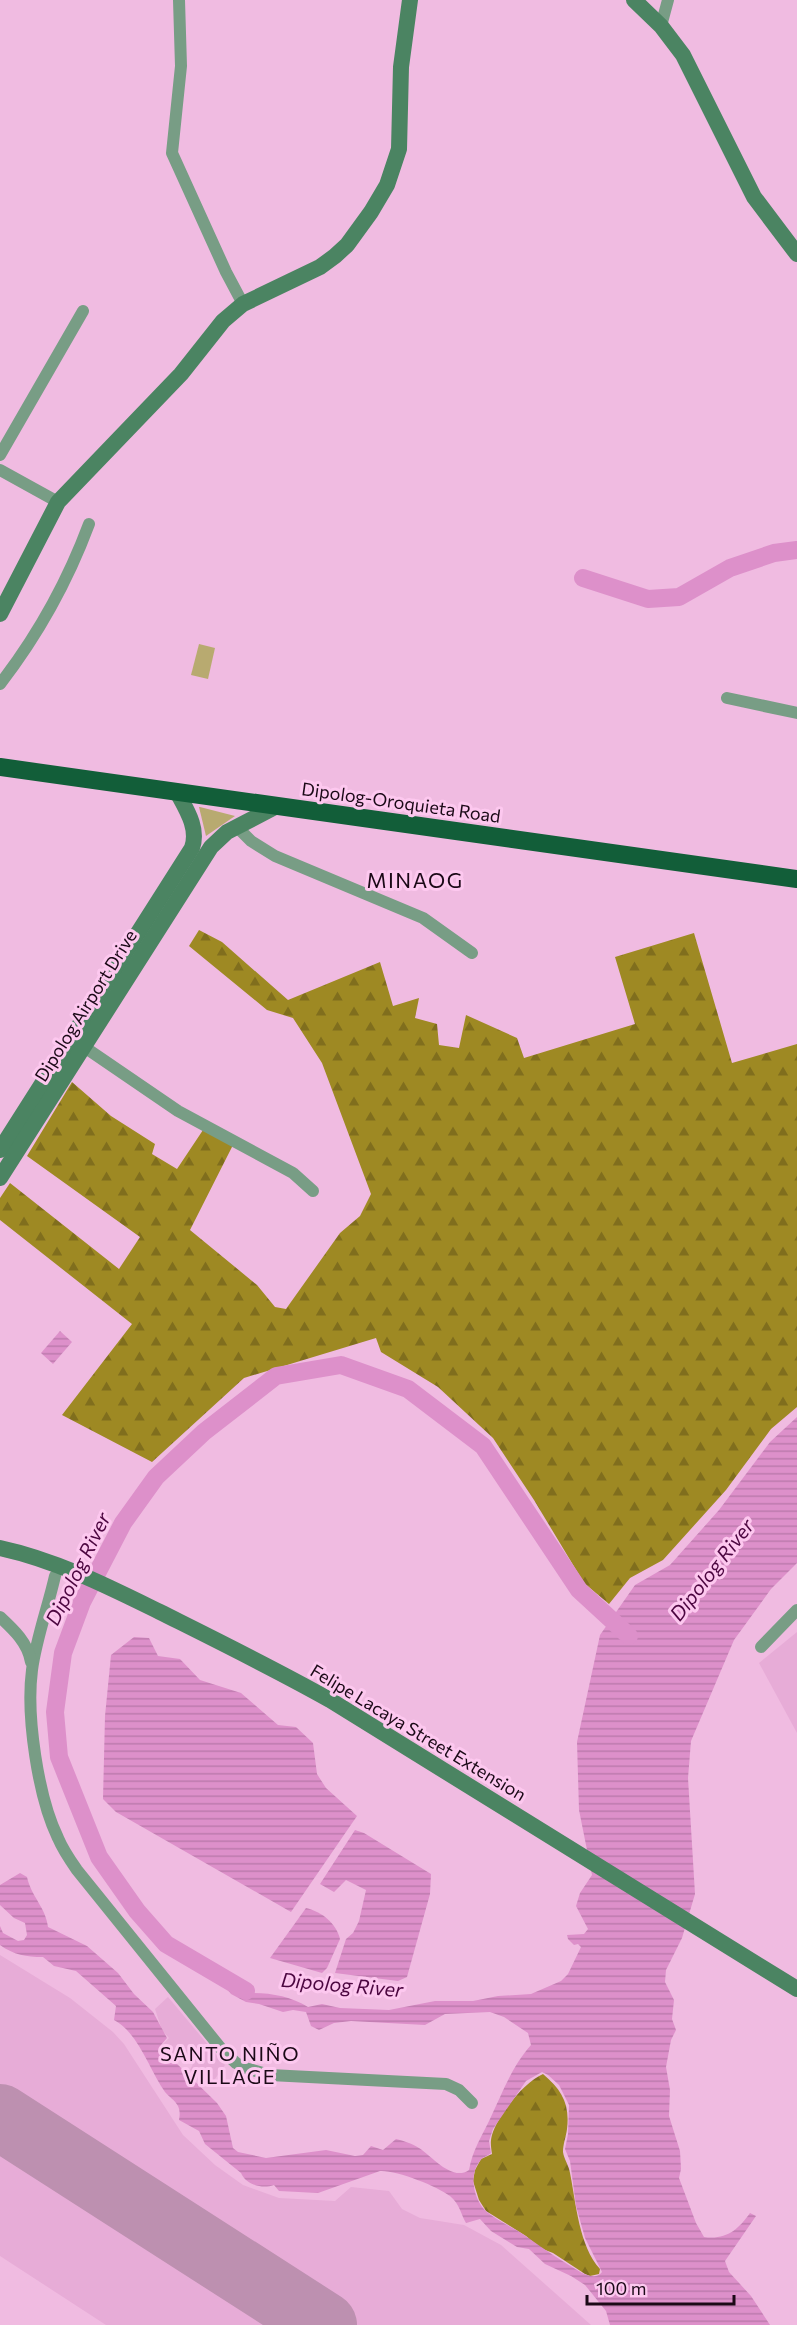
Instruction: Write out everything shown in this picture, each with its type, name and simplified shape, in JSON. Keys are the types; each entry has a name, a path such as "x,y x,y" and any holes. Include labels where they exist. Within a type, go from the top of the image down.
{"highway":[{"name":"Dipolog-Oroquieta Road","path":"0,767 797,879"}],"main road":[{"path":"0,614 58,502 181,374 223,321 243,304 320,267 335,256 353,237 387,185 399,148 401,67 410,0"},
{"path":"634,0 661,26 691,69 754,196 797,254"},
{"path":"177,792 193,825 199,852"},
{"name":"Dipolog Airport Drive","path":"0,1178 78,1042 199,852 237,827 277,806"},
{"name":"Dipolog Airport Drive","path":"0,1150 78,1042"},
{"name":"Felipe Lacaya Street Extension","path":"0,1548 101,1583 269,1666 577,1852 797,1989"}],"street":[{"path":"179,0 181,66 172,153 243,304"},
{"path":"661,26 668,0"},
{"path":"0,455 82,311"},
{"path":"0,470 58,502"},
{"path":"0,684 26,650 55,602 89,524"},
{"path":"727,699 797,713"},
{"path":"237,827 251,841 275,856 423,918 472,952"},
{"path":"78,1042 178,1112 293,1173 313,1191"},
{"path":"32,1670 56,1576"},
{"path":"797,1610 763,1651 797,1620"},
{"path":"0,1617 29,1650 32,1670 31,1711 36,1753 51,1821 64,1851 208,2033 236,2063 270,2075 446,2084 459,2090 472,2103"}],"shaded area":[{"path":"199,644 215,648 208,679 191,675"},
{"path":"200,807 235,816 206,836"},
{"path":"797,1632 797,1733 759,1663"},
{"path":"0,1955 70,1998 113,2032 124,2044 183,2135 215,2165 243,2185 279,2198 335,2201 351,2187 389,2191 402,2209 420,2218 464,2225 501,2245 591,2325 106,2325 0,2256"},
{"path":"168,1997 225,2065 212,2083 190,2070 193,2064 185,2054 175,2061 162,2045 169,2038 162,2030 155,2009"}],"green space":[{"path":"199,930 222,942 288,1000 380,962 393,1006 419,998 415,1018 437,1024 439,1045 459,1048 466,1015 517,1038 524,1058 635,1024 615,957 694,933 732,1063 797,1044 797,1407 771,1429 726,1490 663,1560 630,1578 609,1604 584,1583 493,1438 438,1387 381,1352 376,1338 244,1378 152,1462 62,1415 132,1324 0,1220 0,1198 10,1183 119,1269 140,1237 27,1156 72,1082 111,1116 155,1144 152,1154 177,1169 203,1130 233,1145 190,1230 257,1285 275,1307 286,1309 340,1233 360,1216 371,1194 322,1063 293,1018 267,1010 189,946"},
{"path":"543,2074 560,2092 566,2105 568,2120 563,2152 583,2236 587,2249 600,2269 599,2274 590,2276 585,2274 553,2253 540,2248 526,2236 486,2211 479,2200 473,2181 475,2170 481,2159 492,2154 492,2135 500,2118 520,2092"}],"water":[{"path":"60,1331 72,1342 53,1364 41,1353"},
{"path":"797,1417 797,1563 771,1589 734,1640 691,1741 688,1778 695,1894 682,1938 666,1970 665,1982 674,2000 672,2019 676,2030 671,2040 666,2067 670,2090 669,2116 680,2151 679,2178 696,2223 704,2237 725,2235 736,2229 750,2213 756,2216 725,2261 729,2272 751,2296 770,2325 610,2325 606,2311 585,2285 545,2264 529,2249 517,2247 491,2231 480,2219 466,2223 456,2202 444,2192 396,2173 380,2171 318,2193 279,2191 274,2185 260,2186 250,2183 205,2144 199,2131 179,2120 177,2104 159,2083 130,2033 114,2020 116,2006 76,1971 54,1966 43,1957 15,1953 0,1945 0,1926 3,1933 18,1941 24,1940 27,1935 25,1923 14,1918 0,1905 0,1885 20,1873 27,1877 48,1927 87,1946 118,1973 134,1994 153,2012 167,2038 161,2045 217,2103 226,2116 233,2148 238,2152 266,2158 326,2150 355,2156 363,2155 371,2146 383,2150 396,2139 419,2148 442,2166 456,2173 469,2170 475,2150 508,2081 518,2062 531,2045 528,2033 504,2017 490,2012 445,2014 425,2025 351,2021 334,2023 319,2030 311,2026 306,2012 293,2010 283,2012 246,2002 231,1994 223,1984 225,1976 246,1984 253,1993 282,1996 308,2007 322,2004 340,2008 389,2010 435,2001 473,2001 498,1996 531,1994 561,1981 568,1974 581,1947 578,1944 574,1945 567,1935 584,1934 588,1929 576,1906 580,1893 592,1875 579,1810 577,1742 600,1635 635,1585 670,1565 719,1510 770,1442","holes":["542,2072 559,2085 569,2105 565,2149 570,2161 576,2206 585,2238 602,2272 595,2276 582,2273 492,2216 482,2207 474,2188 476,2167 482,2158 491,2153 489,2141 493,2129 526,2081"]},
{"path":"134,1637 149,1638 158,1656 180,1659 200,1680 241,1693 278,1725 296,1727 313,1743 317,1774 326,1788 357,1816 291,1912 116,1812 103,1799 105,1716 111,1655"},
{"path":"355,1830 364,1833 431,1874 430,1894 407,1977 398,1981 335,1973 346,1939 353,1933 359,1921 366,1890 346,1880 334,1892 320,1884"},
{"path":"306,1908 328,1919 340,1939 327,1968 322,1973 270,1958"}],"waterway":[{"path":"583,578 648,599 679,597 730,568 774,553 797,550"},
{"name":"Dipolog River","path":"246,1991 166,1944 137,1911 99,1857 59,1757 55,1712 63,1653 82,1602 123,1523 156,1477 204,1432 276,1376 341,1365 408,1389 483,1446 579,1590 629,1636"}],"runway":[{"path":"0,2117 324,2325"}],"district":[{"name":"MINAOG","path":"415,881"},
{"name":"SANTO NIÑO VILLAGE","path":"230,2066"}]}
